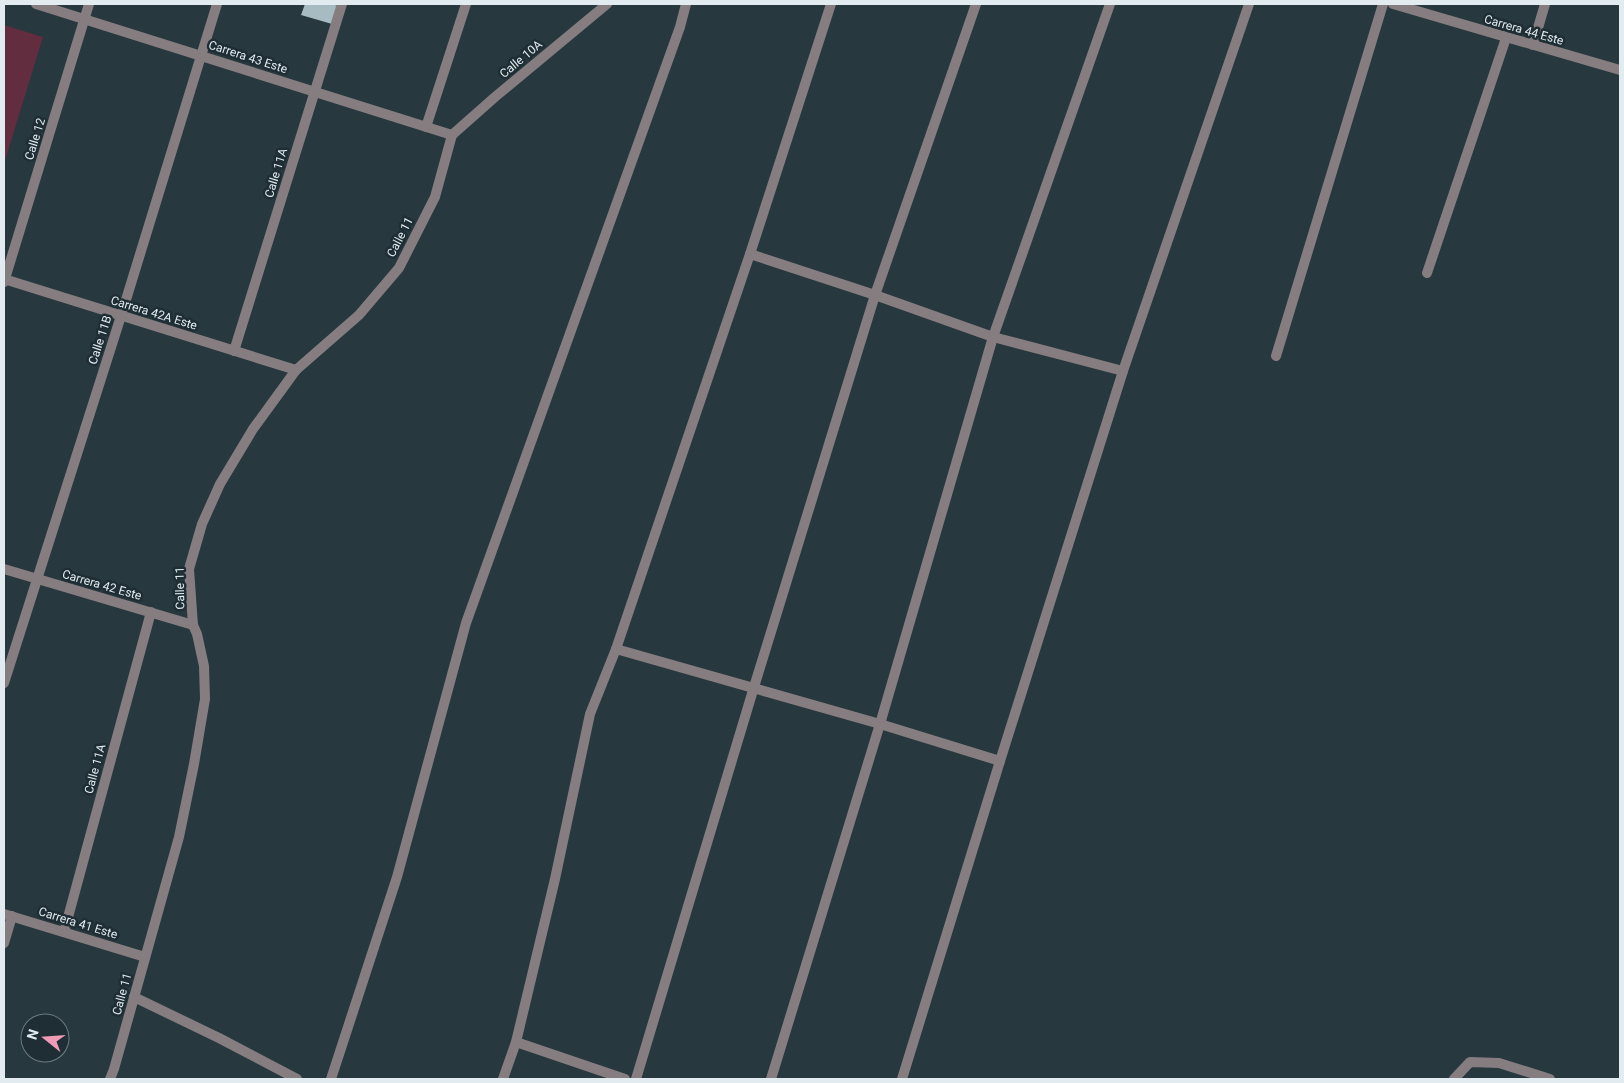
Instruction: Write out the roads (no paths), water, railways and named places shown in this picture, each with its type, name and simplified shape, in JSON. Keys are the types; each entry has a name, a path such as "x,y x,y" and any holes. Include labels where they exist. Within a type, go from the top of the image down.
{"street":[{"name":"Carrera 43 Este","path":"36,4 452,135"},
{"name":"Calle 12","path":"4,280 89,4"},
{"name":"Calle 11B","path":"4,683 121,316 217,4"},
{"name":"Calle 11A","path":"234,351 342,4"},
{"path":"426,127 466,4"},
{"name":"Calle 10A","path":"452,135 607,4"},
{"path":"331,1079 397,877 466,623 664,73 686,4"},
{"path":"503,1079 516,1042 555,878 590,714 616,649 750,254 831,4"},
{"path":"636,1079 875,295 976,4"},
{"path":"771,1079 880,724 993,337 1110,4"},
{"path":"902,1079 1122,371 1248,4"},
{"path":"1276,356 1383,4"},
{"name":"Carrera 44 Este","path":"1396,4 1506,38 1620,70"},
{"path":"1533,45 1545,4"},
{"path":"1427,273 1506,38"},
{"name":"Calle 11","path":"110,1079 178,837 194,764 204,699 204,666 197,634 193,625 189,569 202,524 220,484 253,429 296,370 359,315 399,268 435,197 452,135"},
{"path":"750,254 875,295 993,337 1122,371"},
{"name":"Carrera 42A Este","path":"4,280 296,370"},
{"name":"Carrera 42 Este","path":"4,570 193,625"},
{"name":"Calle 11A","path":"64,932 151,612"},
{"path":"616,649 880,724 1000,761"},
{"path":"4,943 8,915"},
{"name":"Carrera 41 Este","path":"8,915 145,957"},
{"path":"134,997 219,1038 297,1079"},
{"path":"516,1042 625,1079"},
{"path":"1454,1079 1470,1062 1499,1063 1550,1079"}]}
